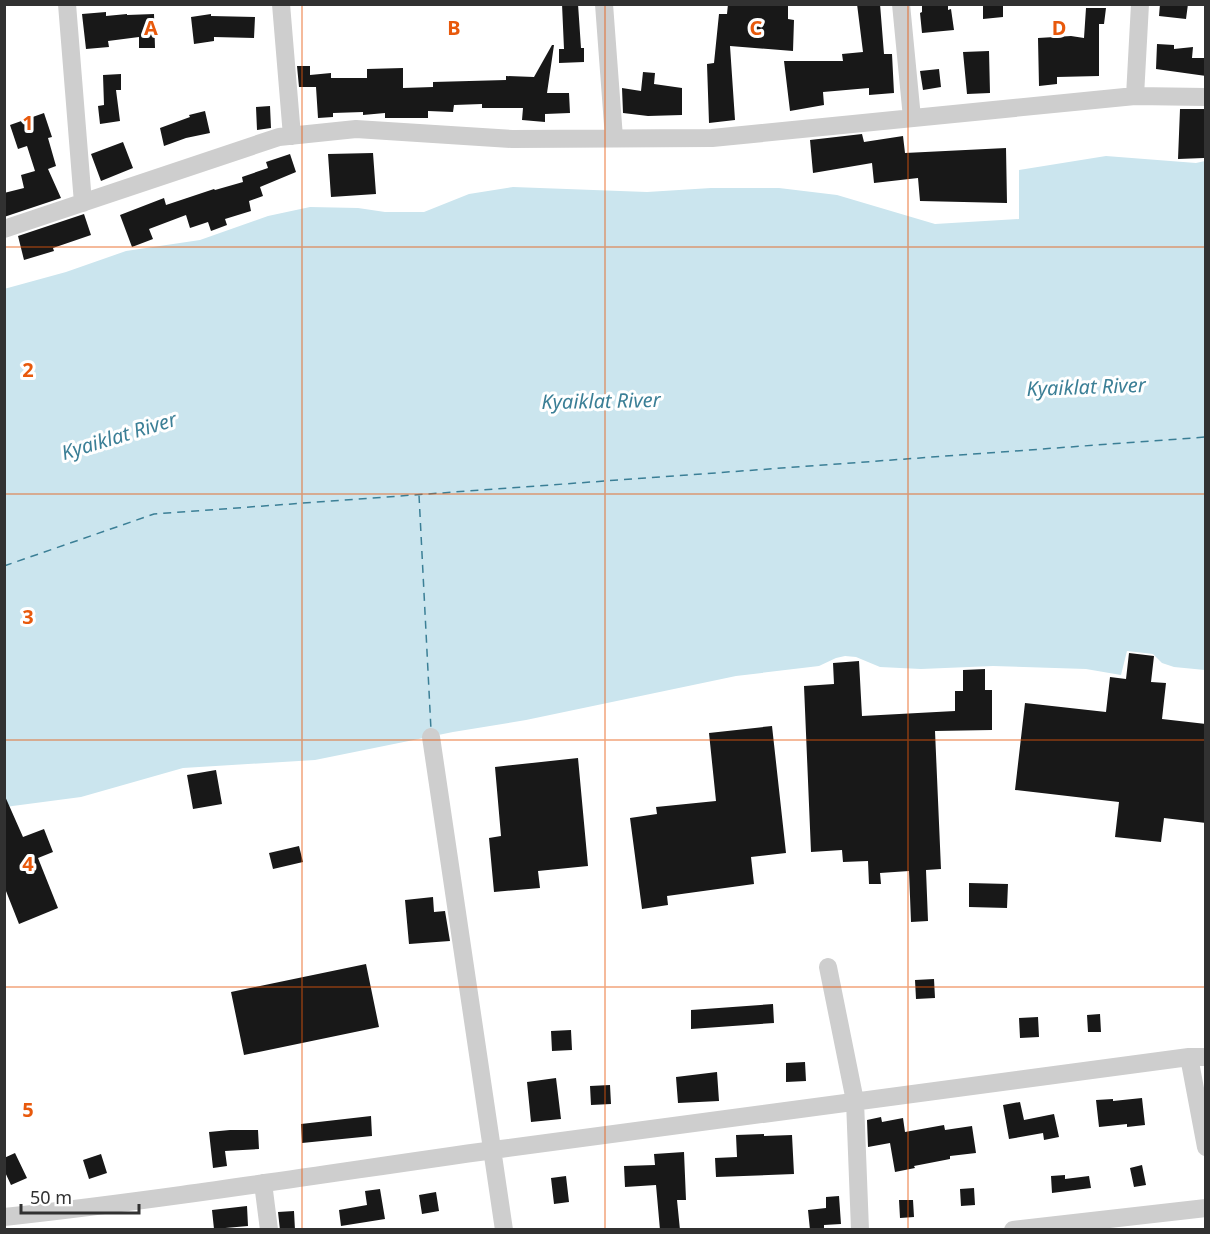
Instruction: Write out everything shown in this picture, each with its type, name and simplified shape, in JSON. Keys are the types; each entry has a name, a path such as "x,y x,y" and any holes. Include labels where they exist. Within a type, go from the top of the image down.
{"street":[{"path":"67,4 83,203"},
{"path":"281,4 292,136"},
{"path":"604,4 614,138"},
{"path":"900,4 912,118"},
{"path":"1135,96 1140,4"},
{"path":"4,229 279,137 356,129 512,139 712,138 1135,96 1206,98"},
{"path":"431,737 504,1230"},
{"path":"828,967 855,1101 860,1230"},
{"path":"4,1217 126,1204 492,1150 1197,1057 1206,1147"},
{"path":"263,1184 269,1230"},
{"path":"1013,1230 1206,1208"}],"water":[{"name":"Kyaiklat River","path":"1106,156 1196,163 1205,161 1205,670 1174,667 1162,663 1153,654 1127,651 1121,675 1086,669 993,666 921,669 880,667 856,657 845,656 819,666 736,676 526,720 453,732 315,760 183,768 81,797 5,807 4,289 66,272 126,251 200,240 268,216 310,207 424,212 469,194 513,187 647,192 711,188 779,188 837,195 935,224 1019,219 1019,170"}],"building":[{"path":"562,4 578,4 584,62 559,63 559,49 564,49"},
{"path":"728,4 788,4 788,19 794,20 793,51 730,46 735,120 709,123 707,64 714,63 719,14 727,14"},
{"path":"857,4 880,4 884,54 892,54 894,93 869,95 869,88 823,92 824,105 790,111 784,61 843,61 842,54 863,52"},
{"path":"922,4 948,4 954,30 922,33 920,13"},
{"path":"983,4 1003,4 1003,17 983,19"},
{"path":"1160,4 1188,4 1186,19 1159,16"},
{"path":"1086,8 1106,8 1104,24 1099,24 1099,76 1057,77 1057,84 1039,86 1038,38 1071,36 1084,38"},
{"path":"106,12 106,16 154,14 155,48 139,48 139,37 108,41 109,47 86,49 82,14"},
{"path":"211,14 211,16 255,17 254,38 214,37 214,41 194,44 191,17"},
{"path":"1157,44 1174,45 1174,49 1193,47 1192,58 1206,58 1206,76 1156,69"},
{"path":"554,45 547,93 569,93 570,113 545,114 545,122 522,120 523,108 482,108 482,104 454,105 453,112 428,111 428,118 385,118 385,113 363,115 363,112 333,113 333,117 318,118 316,87 299,87 297,66 310,66 310,75 331,73 331,78 367,78 367,69 403,68 403,88 433,87 433,82 506,80 506,76 534,77"},
{"path":"989,51 990,93 967,94 963,52"},
{"path":"939,69 941,87 923,90 920,71"},
{"path":"643,72 655,73 654,84 682,88 682,115 648,116 623,113 622,88 641,91"},
{"path":"121,74 121,90 116,90 120,121 100,124 98,106 104,105 103,75"},
{"path":"270,106 271,128 257,130 256,107"},
{"path":"1180,109 1206,109 1204,158 1178,159"},
{"path":"205,111 210,133 164,146 160,128 190,117 189,115"},
{"path":"44,113 52,137 48,138 56,166 48,169 61,198 4,217 4,193 24,188 21,175 35,171 27,146 18,149 10,125"},
{"path":"862,134 864,142 903,136 905,153 1006,148 1007,203 920,201 918,178 874,183 872,163 813,173 810,140"},
{"path":"123,142 133,168 101,181 91,154"},
{"path":"373,153 376,194 331,197 328,154"},
{"path":"290,154 296,172 260,187 263,196 249,201 251,211 225,219 227,225 211,231 208,222 190,228 186,215 149,229 153,239 132,247 120,215 164,198 166,205 243,182 242,177 268,168 266,162"},
{"path":"84,214 91,235 53,248 54,251 24,260 18,236"},
{"path":"1129,653 1154,656 1151,682 1166,683 1162,719 1206,724 1206,823 1164,818 1161,842 1115,837 1119,802 1015,790 1025,703 1106,712 1110,677 1126,679"},
{"path":"859,661 862,716 955,711 955,691 963,691 963,670 985,669 985,690 992,690 992,730 935,731 941,869 926,870 928,921 911,922 909,871 880,873 881,884 869,884 868,861 843,862 842,850 811,852 804,686 834,684 833,663"},
{"path":"772,726 786,853 751,857 754,884 667,896 668,905 642,909 630,818 657,814 656,807 716,801 709,733"},
{"path":"578,758 588,866 538,871 540,888 494,892 489,838 501,836 495,767"},
{"path":"216,770 222,804 193,809 187,775"},
{"path":"4,794 23,837 44,829 53,852 38,858 58,908 19,924 4,886"},
{"path":"299,846 303,862 273,869 269,853"},
{"path":"969,883 1008,884 1007,908 969,907"},
{"path":"433,897 434,912 445,911 450,941 409,944 405,900"},
{"path":"366,964 379,1027 244,1055 231,992"},
{"path":"934,979 935,998 916,999 915,980"},
{"path":"773,1004 774,1023 691,1029 691,1010"},
{"path":"1100,1014 1101,1032 1088,1032 1087,1015"},
{"path":"1038,1017 1039,1037 1020,1038 1019,1018"},
{"path":"571,1030 572,1050 552,1051 551,1031"},
{"path":"805,1062 806,1081 786,1082 786,1063"},
{"path":"717,1072 719,1101 678,1103 676,1077"},
{"path":"556,1078 561,1119 531,1122 527,1082"},
{"path":"610,1085 611,1104 591,1105 590,1086"},
{"path":"1142,1098 1145,1125 1099,1127 1096,1100"},
{"path":"1020,1102 1024,1120 1054,1114 1059,1137 1044,1140 1043,1133 1009,1139 1003,1105"},
{"path":"371,1116 372,1136 302,1143 301,1124"},
{"path":"881,1117 882,1122 903,1118 905,1132 944,1125 945,1130 972,1126 976,1153 950,1156 950,1159 895,1172 890,1143 868,1147 867,1120"},
{"path":"258,1130 259,1149 225,1151 227,1166 213,1168 209,1132"},
{"path":"764,1134 764,1136 792,1135 794,1174 716,1177 715,1158 737,1157 736,1135"},
{"path":"684,1152 686,1200 677,1200 680,1230 660,1230 656,1185 625,1187 624,1166 655,1165 654,1154"},
{"path":"15,1153 27,1178 11,1185 4,1170 4,1158"},
{"path":"101,1154 107,1173 89,1179 83,1160"},
{"path":"1142,1165 1146,1185 1134,1187 1130,1168"},
{"path":"1065,1175 1065,1179 1089,1176 1091,1188 1052,1193 1051,1176"},
{"path":"566,1176 569,1202 554,1204 551,1178"},
{"path":"974,1188 975,1205 961,1206 960,1189"},
{"path":"380,1189 385,1219 341,1226 339,1210 367,1205 365,1191"},
{"path":"436,1192 439,1211 422,1214 419,1195"},
{"path":"839,1196 841,1224 824,1225 824,1230 810,1230 808,1210 826,1208 826,1197"},
{"path":"899,1200 913,1200 914,1217 900,1218"},
{"path":"247,1206 248,1226 214,1229 212,1210"},
{"path":"294,1211 295,1230 280,1230 278,1212"}],"ferry route":[{"path":"4,566 154,514 1206,437"},
{"path":"419,495 431,730"}]}
